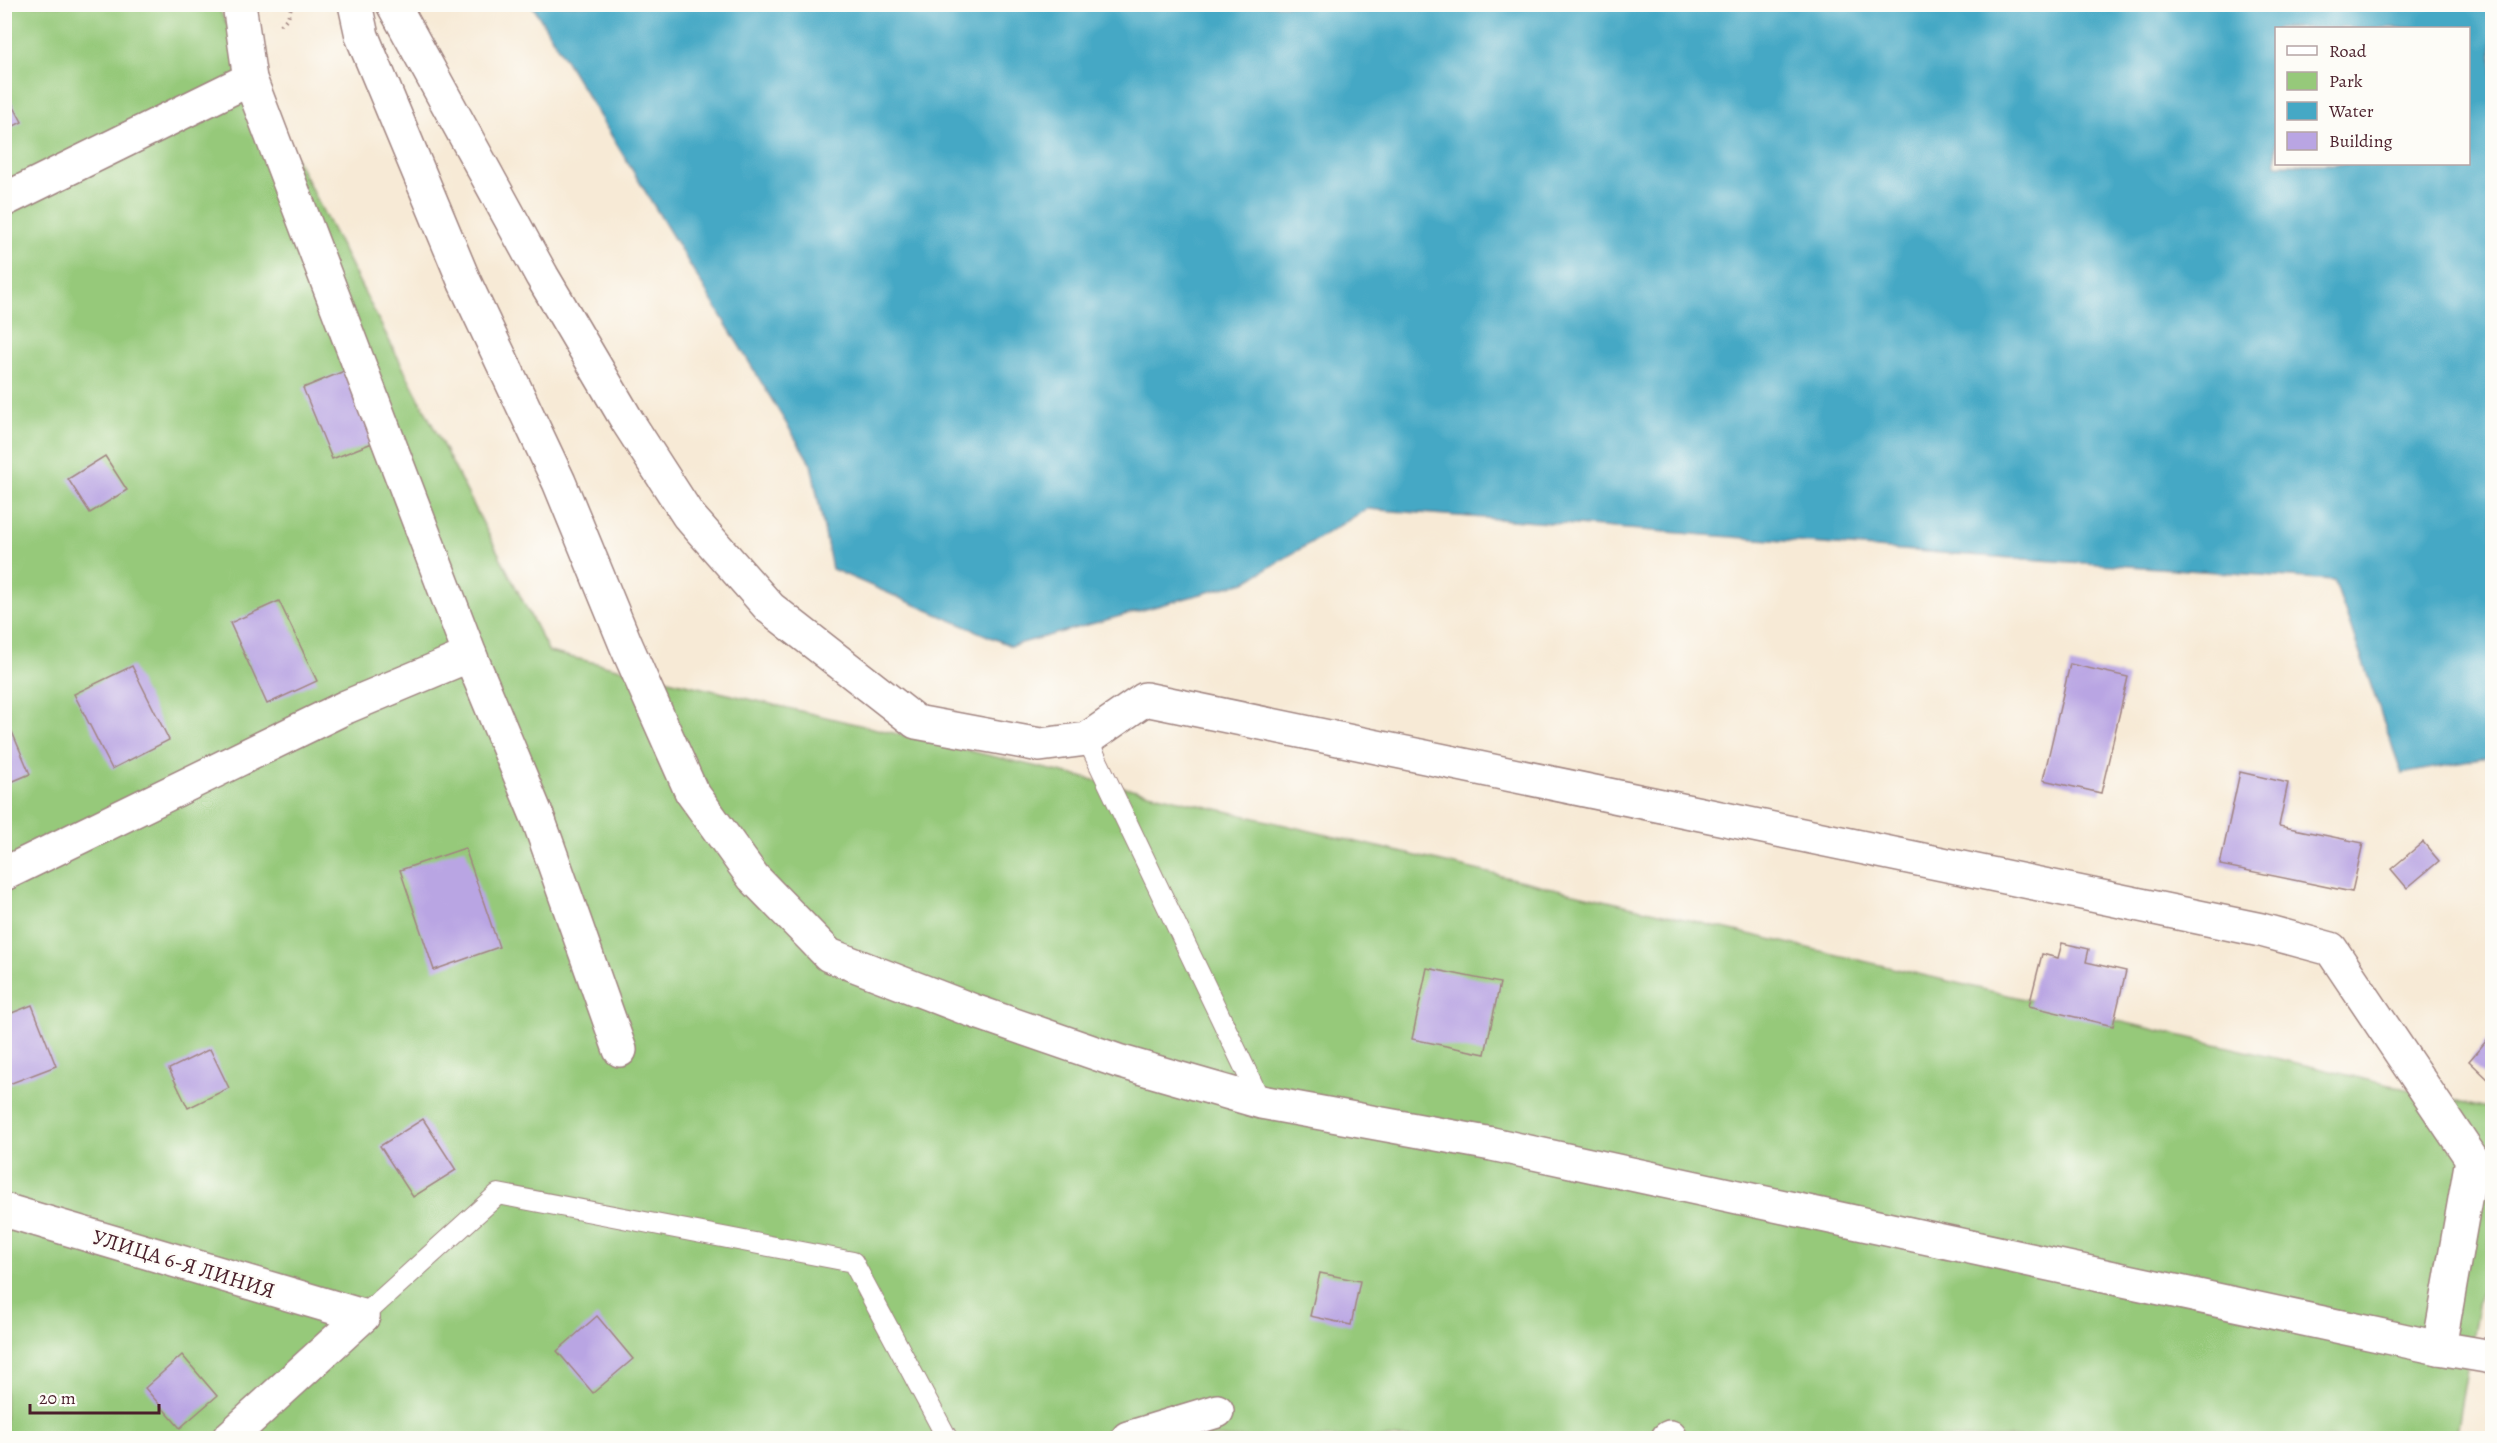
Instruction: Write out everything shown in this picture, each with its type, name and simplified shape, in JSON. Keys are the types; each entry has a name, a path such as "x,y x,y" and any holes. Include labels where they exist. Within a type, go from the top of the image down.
{"street":[{"path":"239,4 250,79 470,655 539,821 620,1050"},
{"path":"355,4 362,36 465,283 559,482 626,645 691,790 753,877 829,955 971,1010 1118,1061 1261,1102 1492,1144 1696,1190 2439,1348 2493,1357"},
{"path":"393,4 542,276 628,422 688,514 771,608 916,722 1040,745 1087,739 1145,699 2237,925 2331,949 2472,1160 2439,1348"},
{"path":"4,200 250,79"},
{"path":"4,874 346,707 470,655"},
{"name":"УЛИЦА 6-Я ЛИНИЯ","path":"4,1210 363,1317"},
{"path":"229,1438 363,1317"},
{"path":"1128,1438 1217,1411"}],"lane":[{"path":"1087,739 1261,1102"},
{"path":"363,1317 498,1194 853,1263 947,1438"}],"green space":[{"path":"5,5 217,5 549,652 2492,1109 2492,1226 2455,1438 5,1438"}],"water":[{"path":"532,5 2492,5 2492,757 2402,774 2334,580 1954,554 1367,509 1245,582 1011,646 832,569 811,464"}],"building":[{"path":"4,88 22,122 4,131"},
{"path":"349,369 377,441 332,459 303,388"},
{"path":"105,456 127,490 90,513 68,479"},
{"path":"279,601 317,681 267,704 230,623"},
{"path":"2070,664 2128,677 2101,793 2043,780"},
{"path":"132,666 169,740 112,769 74,694"},
{"path":"4,713 30,774 4,785"},
{"path":"2240,772 2288,783 2279,826 2363,843 2352,892 2220,865"},
{"path":"2423,842 2439,861 2407,888 2391,869"},
{"path":"465,848 499,947 434,970 400,870"},
{"path":"2062,943 2089,949 2086,962 2126,971 2113,1026 2029,1006 2042,954 2058,958"},
{"path":"1427,968 1500,983 1485,1054 1412,1039"},
{"path":"32,1005 56,1066 4,1086 4,1016"},
{"path":"2487,1040 2492,1045 2492,1083 2469,1061"},
{"path":"210,1049 229,1088 188,1108 169,1069"},
{"path":"423,1119 456,1170 413,1197 380,1146"},
{"path":"1320,1273 1360,1281 1351,1325 1310,1316"},
{"path":"597,1316 633,1359 593,1393 557,1351"},
{"path":"182,1355 217,1396 180,1428 145,1388"}]}
